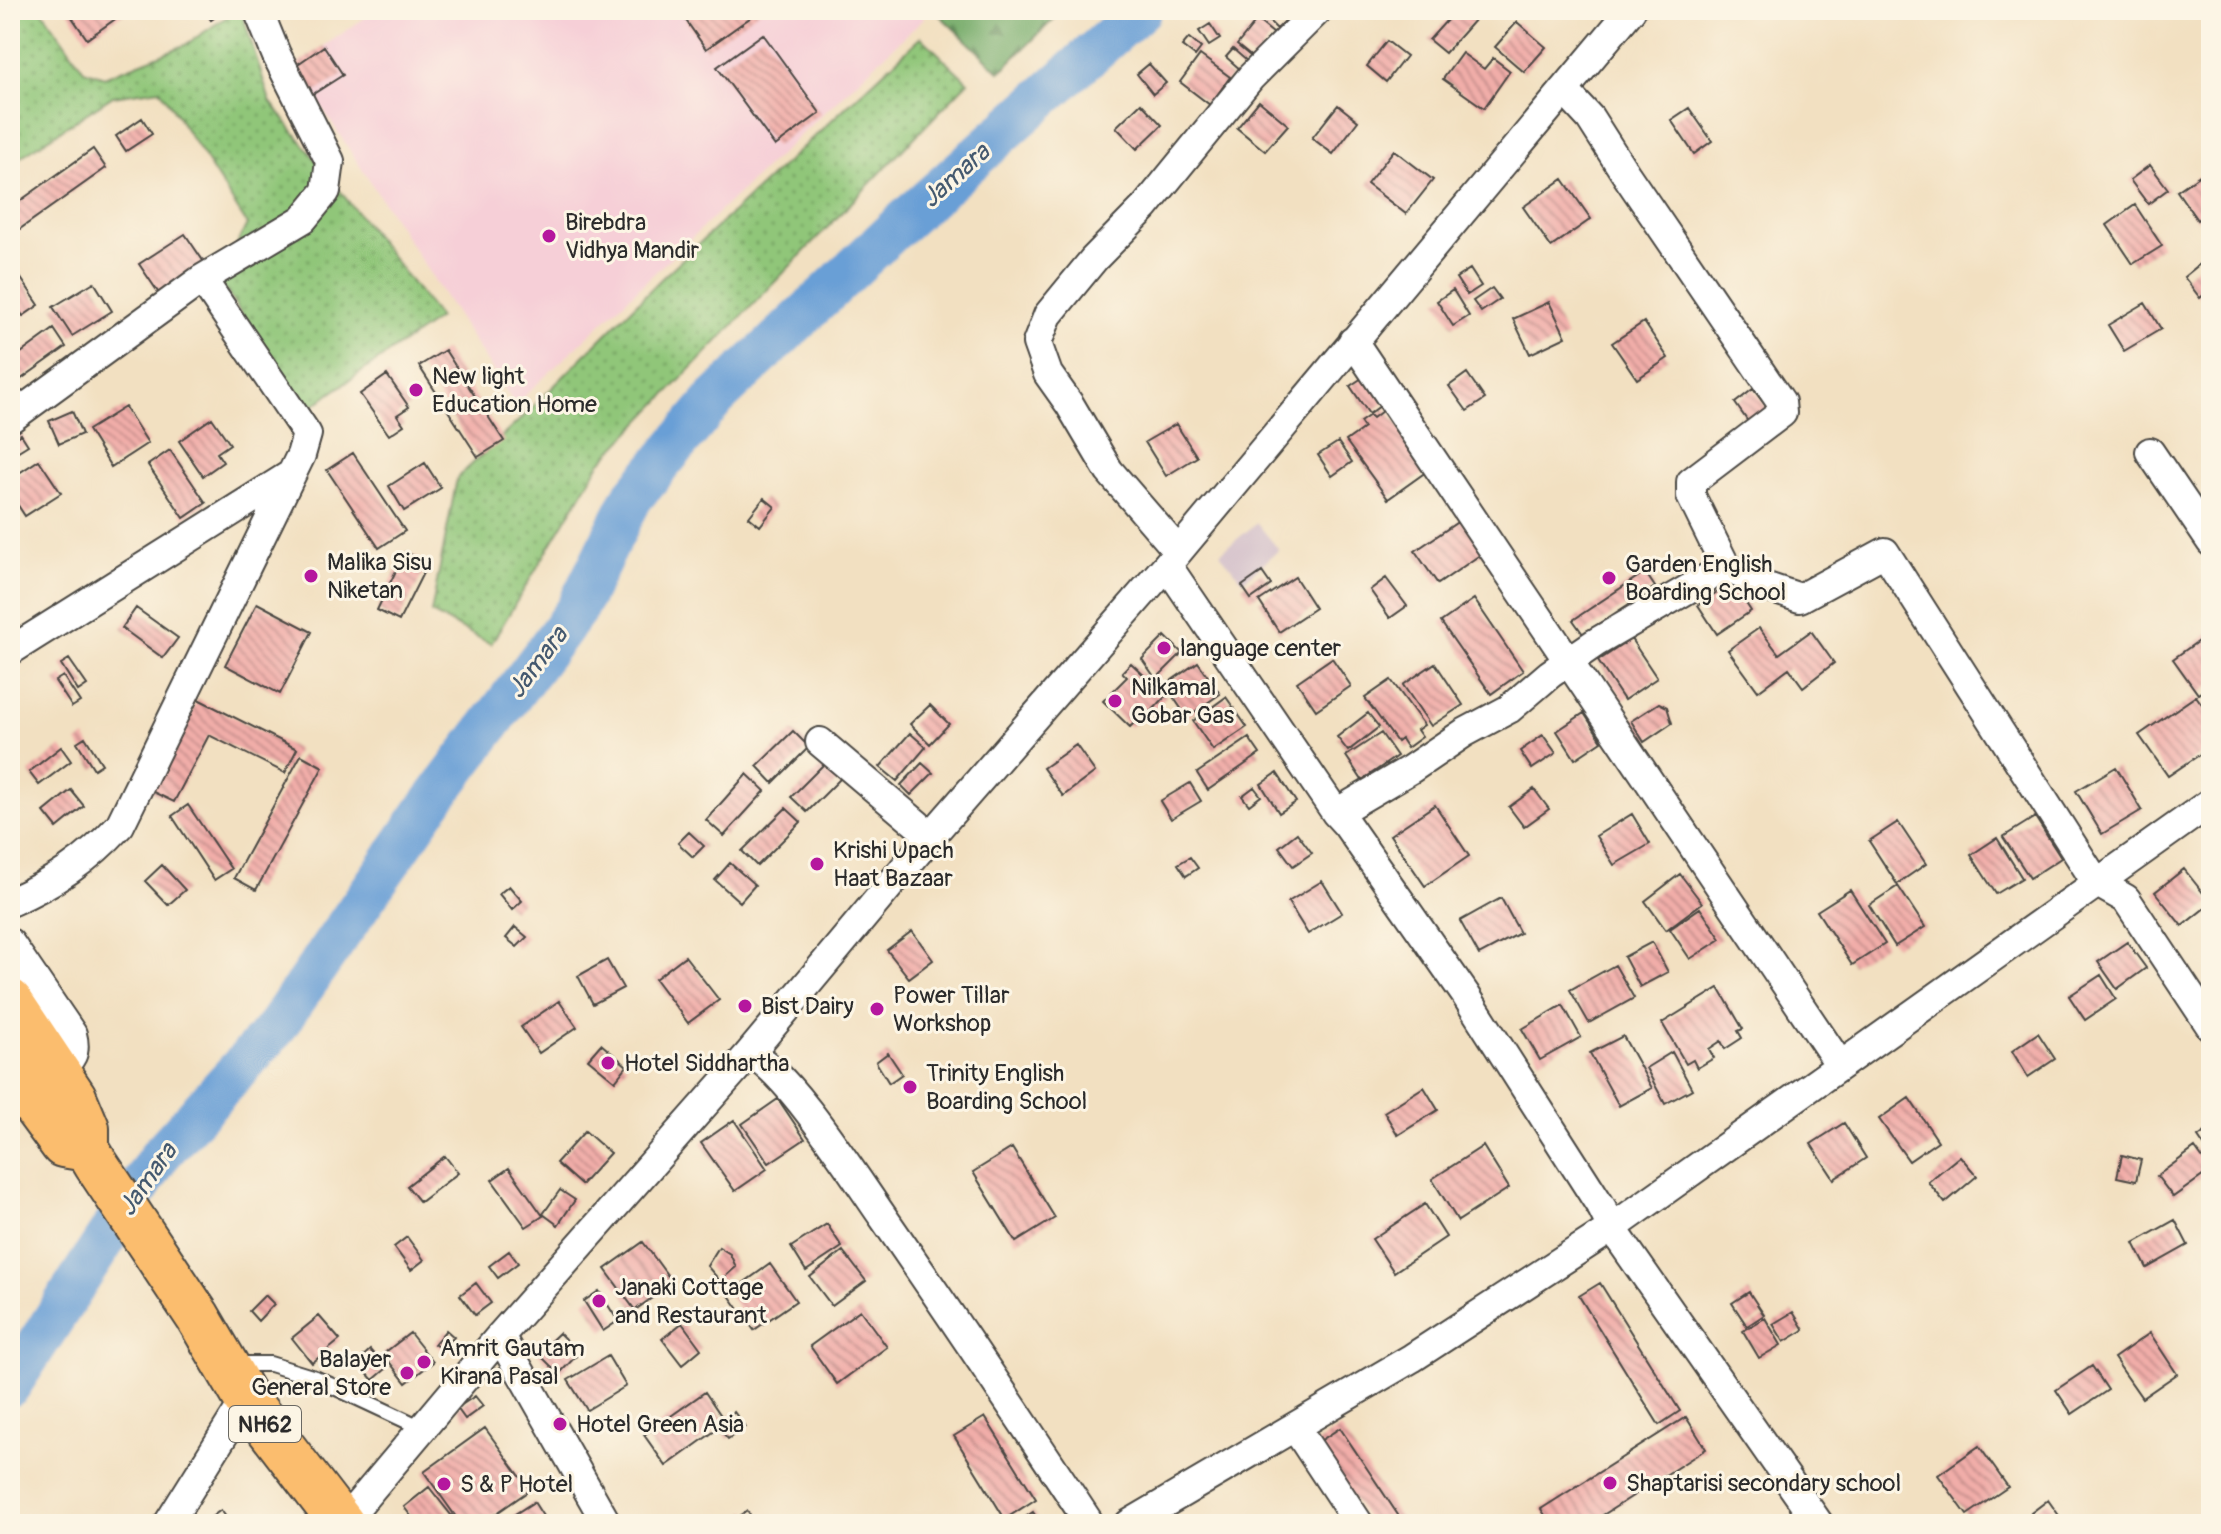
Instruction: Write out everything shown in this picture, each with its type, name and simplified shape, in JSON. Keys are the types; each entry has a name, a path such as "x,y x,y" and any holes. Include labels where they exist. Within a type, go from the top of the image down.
{"main road":[{"name":"NH62","path":"10,1001 29,1089 74,1097 87,1128 92,1157 198,1317 236,1382 342,1524"}],"street":[{"path":"10,419 202,279 303,219 326,191 330,161 276,54 258,10"},
{"path":"1318,10 1251,77 1145,207 1094,259 1048,315 1037,343 1048,374 1109,471 1173,558 1336,813 1465,994 1612,1228 1819,1524"},
{"path":"342,1524 500,1336 749,1054 931,836 1173,558 1631,10"},
{"path":"1564,90 1590,118 1781,402 1782,413 1691,482 1691,496 1726,567 1767,587 1800,598 1885,552 2096,882 2126,899 2211,1027"},
{"path":"10,902 49,885 97,850 120,825 301,455 307,434 202,279"},
{"path":"1353,341 1840,1065"},
{"path":"2150,452 2211,542"},
{"path":"10,651 290,475"},
{"path":"1336,813 1411,769 1464,733 1509,709 1570,660 1726,567"},
{"path":"820,742 931,836"},
{"path":"1129,1524 1412,1358 1612,1228 2211,802"},
{"path":"10,943 72,1034 76,1049 70,1061 29,1089"},
{"path":"749,1054 766,1063 828,1137 959,1325 1090,1524"},
{"path":"500,1336 607,1524"},
{"path":"168,1524 236,1382"},
{"path":"1295,1427 1359,1524"}],"lane":[{"path":"236,1382 270,1364 315,1378 422,1428"}],"shaded area":[{"name":"Birebdra Vidhya Mandir","path":"376,10 919,10 924,18 515,405 295,66"},
{"path":"1257,523 1279,550 1243,581 1220,553"}],"green space":[{"path":"10,10 42,10 84,70 104,77 185,45 241,10 270,101 439,318 308,409 219,281 247,224 160,89 113,96 10,164"},
{"path":"934,10 1063,10 1000,72"},
{"path":"921,37 968,82 600,463 491,644 431,613 457,478 524,416 661,279"}],"building":[{"path":"67,10 128,10 87,39"},
{"path":"204,10 225,10 211,20"},
{"path":"698,10 761,10 706,49 685,19"},
{"path":"1258,10 1296,10 1277,29"},
{"path":"1456,10 1483,10 1445,53 1429,40"},
{"path":"1229,12 1245,12 1236,20"},
{"path":"1257,20 1274,34 1254,59 1237,45"},
{"path":"1517,22 1546,47 1524,72 1495,47"},
{"path":"1210,24 1220,39 1209,46 1199,31"},
{"path":"763,34 820,113 775,146 717,67"},
{"path":"1189,38 1201,48 1195,56 1182,46"},
{"path":"1387,41 1406,56 1386,82 1367,66"},
{"path":"324,46 343,75 313,94 295,66"},
{"path":"1233,49 1248,62 1241,70 1226,57"},
{"path":"1462,53 1484,69 1493,58 1510,71 1484,108 1443,79"},
{"path":"1200,55 1230,77 1210,105 1180,82"},
{"path":"1149,64 1166,83 1153,94 1137,74"},
{"path":"1259,101 1288,125 1265,151 1237,128"},
{"path":"1141,103 1162,125 1137,149 1116,127"},
{"path":"1338,105 1358,121 1333,154 1312,138"},
{"path":"1689,108 1712,141 1694,154 1671,120"},
{"path":"142,118 152,134 126,151 116,136"},
{"path":"93,149 106,168 10,236 10,208"},
{"path":"1394,150 1433,180 1406,214 1367,184"},
{"path":"2150,165 2168,189 2148,204 2130,180"},
{"path":"2200,175 2211,191 2211,210 2197,220 2177,191"},
{"path":"1563,179 1591,219 1551,247 1523,207"},
{"path":"2135,205 2162,246 2133,264 2107,225"},
{"path":"185,234 208,268 162,298 139,264"},
{"path":"2206,259 2211,265 2211,289 2200,298 2184,277"},
{"path":"10,262 39,305 23,316 10,298"},
{"path":"1470,269 1481,286 1467,295 1456,278"},
{"path":"94,282 112,311 72,336 53,307"},
{"path":"1492,288 1500,299 1481,312 1473,301"},
{"path":"1453,290 1469,316 1453,326 1437,301"},
{"path":"1549,302 1566,337 1530,354 1513,319"},
{"path":"2145,303 2161,329 2124,351 2108,325"},
{"path":"1644,322 1668,358 1637,379 1612,343"},
{"path":"54,329 66,347 10,387 10,361"},
{"path":"445,350 504,441 478,457 419,366"},
{"path":"1467,373 1485,399 1467,411 1449,386"},
{"path":"387,375 409,407 397,415 404,425 389,435 360,394"},
{"path":"1365,376 1384,403 1369,414 1350,386"},
{"path":"1753,389 1768,409 1749,423 1735,403"},
{"path":"125,407 148,443 111,467 88,430"},
{"path":"1386,408 1430,469 1388,499 1346,441 1364,428 1360,422 1370,415 1373,418"},
{"path":"72,411 82,434 59,444 49,421"},
{"path":"212,418 230,444 217,453 223,462 203,476 179,441"},
{"path":"1176,424 1197,457 1166,476 1145,442"},
{"path":"21,434 28,445 15,453 10,441"},
{"path":"1338,442 1352,462 1332,476 1318,455"},
{"path":"170,450 206,503 184,518 148,465"},
{"path":"353,453 405,531 379,548 327,470"},
{"path":"39,460 61,493 25,516 10,493 10,479"},
{"path":"425,463 441,488 404,511 389,486"},
{"path":"764,498 775,507 760,526 749,517"},
{"path":"1465,517 1487,550 1438,584 1415,551"},
{"path":"405,552 428,563 399,621 377,610"},
{"path":"1262,572 1271,585 1251,599 1242,586"},
{"path":"1645,572 1655,587 1583,634 1573,620"},
{"path":"1295,577 1315,608 1279,632 1259,601"},
{"path":"1386,578 1407,606 1390,618 1370,590"},
{"path":"1732,582 1751,611 1717,634 1698,605"},
{"path":"1474,599 1523,671 1491,694 1441,622"},
{"path":"257,603 312,632 280,694 225,665"},
{"path":"136,608 178,638 163,658 122,628"},
{"path":"1759,628 1779,654 1811,631 1834,663 1803,687 1789,668 1758,691 1728,650"},
{"path":"2211,632 2211,685 2198,694 2173,659"},
{"path":"1165,636 1182,653 1156,679 1142,659"},
{"path":"1631,639 1657,678 1624,700 1598,661"},
{"path":"1332,658 1351,686 1316,710 1297,682"},
{"path":"69,659 87,685 78,691 61,664"},
{"path":"1198,662 1220,694 1187,717 1165,685"},
{"path":"1131,663 1166,696 1150,713 1147,710 1130,727 1103,701 1127,677 1122,672"},
{"path":"1435,663 1463,705 1431,726 1403,685"},
{"path":"63,676 80,702 72,707 55,681"},
{"path":"1391,680 1424,725 1417,730 1422,737 1407,748 1401,739 1397,742 1365,698"},
{"path":"2196,696 2211,717 2211,747 2168,776 2139,735"},
{"path":"1226,697 1247,727 1213,750 1193,721"},
{"path":"198,699 297,749 285,773 209,735 174,802 151,791"},
{"path":"1659,703 1667,707 1672,723 1644,742 1631,721"},
{"path":"930,705 949,724 930,744 910,724"},
{"path":"1368,713 1379,727 1348,751 1337,737"},
{"path":"1584,713 1602,741 1575,759 1557,731"},
{"path":"793,731 809,747 773,783 757,766"},
{"path":"910,733 926,747 897,781 880,767"},
{"path":"1381,733 1397,756 1362,780 1346,756"},
{"path":"1543,735 1556,753 1532,769 1520,751"},
{"path":"85,737 102,764 94,769 77,742"},
{"path":"1249,738 1260,754 1208,790 1197,773"},
{"path":"1076,745 1095,772 1063,796 1043,768"},
{"path":"61,747 71,761 39,785 29,772"},
{"path":"301,755 323,767 256,890 234,878"},
{"path":"829,759 844,775 807,812 791,797"},
{"path":"922,763 933,773 911,795 901,785"},
{"path":"2116,767 2142,810 2102,834 2076,791"},
{"path":"1277,773 1296,802 1279,813 1261,784"},
{"path":"747,774 765,791 724,836 706,820"},
{"path":"1190,783 1201,801 1171,819 1160,801"},
{"path":"1254,787 1261,796 1249,805 1242,796"},
{"path":"1534,789 1549,809 1524,827 1509,807"},
{"path":"71,790 84,806 57,828 44,812"},
{"path":"188,805 231,869 214,880 172,816"},
{"path":"1435,805 1469,856 1425,886 1390,835"},
{"path":"786,808 801,822 757,866 742,851"},
{"path":"1632,814 1650,844 1614,865 1596,836"},
{"path":"2035,817 2061,858 2030,878 2003,837"},
{"path":"1898,822 1926,864 1897,884 1869,841"},
{"path":"689,832 704,846 693,857 678,843"},
{"path":"1297,833 1312,853 1293,866 1279,847"},
{"path":"1997,838 2022,878 1996,894 1971,855"},
{"path":"1190,857 1198,868 1186,876 1178,864"},
{"path":"730,863 755,885 740,902 715,880"},
{"path":"162,865 185,890 168,905 145,881"},
{"path":"2184,869 2211,903 2182,926 2155,892"},
{"path":"1680,874 1702,903 1666,930 1645,901"},
{"path":"1322,881 1342,913 1308,934 1288,902"},
{"path":"509,886 522,901 512,910 499,894"},
{"path":"1898,886 1925,927 1895,946 1869,905"},
{"path":"1850,890 1885,944 1852,965 1817,911"},
{"path":"1501,898 1520,933 1479,955 1460,921"},
{"path":"1700,908 1721,939 1690,959 1670,929"},
{"path":"515,927 527,937 517,947 506,938"},
{"path":"912,931 933,960 909,978 887,950"},
{"path":"1652,942 1668,972 1640,987 1624,957"},
{"path":"2127,942 2146,968 2117,989 2098,962"},
{"path":"685,956 719,1000 688,1023 655,979"},
{"path":"607,960 623,988 593,1004 578,976"},
{"path":"1615,965 1634,998 1589,1023 1570,990"},
{"path":"2101,975 2116,999 2085,1020 2069,996"},
{"path":"1719,988 1743,1029 1738,1031 1742,1038 1725,1049 1721,1041 1709,1049 1714,1058 1697,1068 1693,1060 1686,1064 1662,1023"},
{"path":"559,1001 577,1027 539,1053 521,1027"},
{"path":"1563,1005 1581,1037 1540,1060 1522,1029"},
{"path":"2038,1033 2055,1059 2028,1077 2012,1051"},
{"path":"1623,1036 1652,1088 1619,1106 1590,1053"},
{"name":"Hotel Siddhartha","path":"601,1044 627,1066 615,1081 588,1059"},
{"path":"1672,1052 1692,1089 1665,1104 1646,1068"},
{"path":"888,1053 902,1074 889,1083 876,1062"},
{"path":"1424,1087 1438,1110 1398,1135 1384,1112"},
{"path":"1909,1098 1938,1141 1909,1161 1879,1119"},
{"path":"778,1099 805,1139 769,1163 742,1124"},
{"path":"734,1120 767,1169 735,1191 701,1143"},
{"path":"1844,1123 1866,1158 1834,1179 1811,1144"},
{"path":"2211,1128 2211,1156 2198,1137"},
{"path":"585,1131 610,1153 581,1185 556,1163"},
{"path":"1483,1146 1509,1188 1458,1221 1432,1179"},
{"path":"1012,1148 1055,1218 1016,1242 973,1172"},
{"path":"2195,1148 2211,1170 2173,1197 2157,1176"},
{"path":"2122,1155 2141,1160 2136,1181 2117,1177"},
{"path":"445,1156 458,1173 420,1202 407,1186"},
{"path":"1960,1156 1977,1176 1945,1203 1928,1182"},
{"path":"509,1168 543,1216 526,1227 492,1180"},
{"path":"560,1190 575,1200 558,1225 543,1214"},
{"path":"1425,1204 1446,1237 1394,1272 1372,1239"},
{"path":"2175,1220 2188,1245 2147,1268 2134,1243"},
{"path":"827,1224 842,1247 806,1271 791,1247"},
{"path":"407,1237 424,1260 411,1270 394,1247"},
{"path":"643,1242 673,1283 635,1310 605,1269"},
{"path":"719,1247 730,1254 736,1267 720,1281 707,1266"},
{"path":"509,1251 518,1263 498,1278 489,1266"},
{"path":"843,1251 866,1281 832,1306 810,1277"},
{"path":"770,1264 796,1301 754,1330 728,1294"},
{"path":"476,1283 491,1303 475,1315 460,1295"},
{"path":"1600,1283 1680,1411 1659,1425 1579,1296"},
{"path":"599,1291 618,1321 603,1331 584,1301"},
{"path":"1749,1292 1764,1315 1747,1326 1732,1303"},
{"path":"265,1295 274,1304 258,1321 249,1311"},
{"path":"860,1310 887,1347 837,1384 810,1346"},
{"path":"1793,1312 1804,1330 1784,1342 1773,1324"},
{"path":"319,1316 340,1340 312,1363 292,1338"},
{"path":"1765,1318 1781,1345 1759,1358 1743,1331"},
{"path":"682,1323 701,1349 682,1365 662,1339"},
{"path":"446,1330 454,1337 442,1350 434,1344"},
{"path":"410,1333 433,1362 406,1383 383,1354"},
{"path":"559,1333 579,1353 559,1374 538,1353"},
{"path":"2150,1333 2177,1374 2142,1398 2114,1358"},
{"path":"370,1350 386,1369 373,1380 357,1362"},
{"path":"608,1356 626,1386 587,1410 568,1380"},
{"path":"2092,1366 2108,1390 2072,1414 2056,1390"},
{"path":"705,1392 724,1420 734,1412 745,1427 728,1439 719,1428 666,1466 644,1435"},
{"path":"475,1396 483,1406 465,1419 457,1408"},
{"path":"985,1417 1036,1499 1005,1519 954,1436"},
{"path":"1686,1417 1706,1449 1589,1524 1551,1524 1541,1509"},
{"path":"485,1428 530,1490 481,1524 461,1524 424,1472"},
{"path":"1340,1428 1404,1524 1370,1524 1317,1443"},
{"path":"1979,1446 2008,1487 1967,1515 1938,1475"},
{"path":"429,1487 458,1524 417,1524 404,1507"},
{"path":"2048,1500 2065,1524 2039,1524 2031,1513"},
{"path":"534,1502 548,1524 506,1524 504,1521"},
{"path":"221,1510 231,1524 202,1524"},
{"path":"747,1511 756,1524 729,1524"},
{"path":"1033,1512 1041,1524 1015,1524"}],"waterway":[{"name":"Jamara","path":"10,1386 160,1155 274,1030 426,810 576,610 632,498 716,398 896,228 1141,10"}],"place":[{"name":"Birebdra Vidhya Mandir","path":"549,236"},
{"name":"New light Education Home","path":"416,390"},
{"name":"Malika Sisu Niketan","path":"311,576"},
{"name":"Garden English Boarding School","path":"1609,578"},
{"name":"language center","path":"1164,648"},
{"name":"Nilkamal Gobar Gas","path":"1115,701"},
{"name":"Krishi Upach Haat Bazaar","path":"817,864"},
{"name":"Bist Dairy","path":"745,1006"},
{"name":"Power Tillar Workshop","path":"877,1009"},
{"name":"Hotel Siddhartha","path":"608,1063"},
{"name":"Trinity English Boarding School","path":"910,1087"},
{"name":"Janaki Cottage and Restaurant","path":"599,1301"},
{"name":"Amrit Gautam Kirana Pasal","path":"424,1362"},
{"name":"Balayer General Store","path":"407,1373"},
{"name":"Hotel Green Asia","path":"560,1424"},
{"name":"Shaptarisi secondary school","path":"1610,1483"},
{"name":"S & P Hotel","path":"444,1484"}]}
